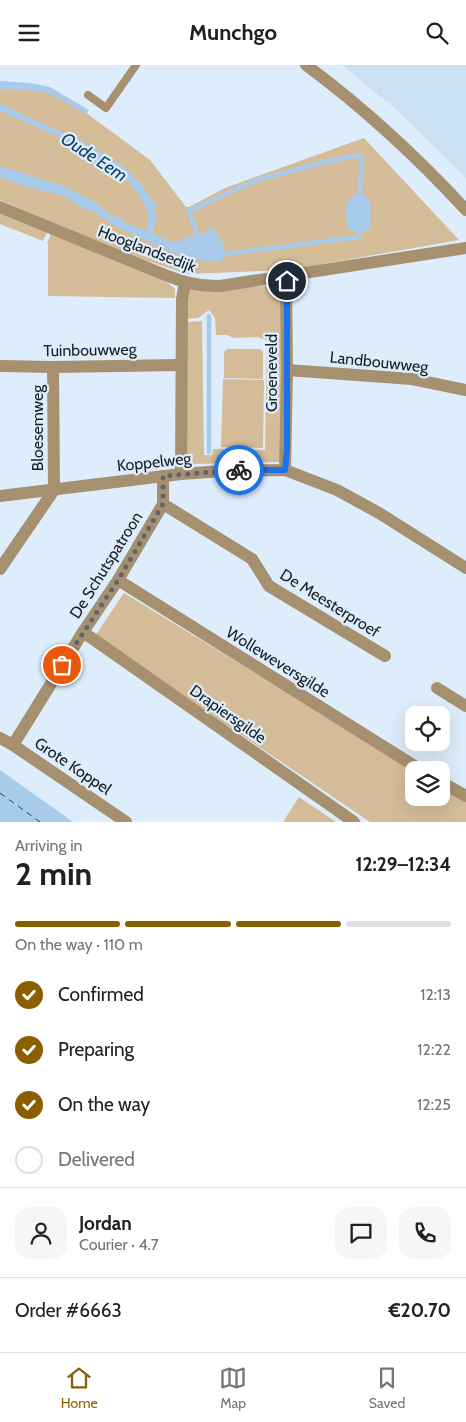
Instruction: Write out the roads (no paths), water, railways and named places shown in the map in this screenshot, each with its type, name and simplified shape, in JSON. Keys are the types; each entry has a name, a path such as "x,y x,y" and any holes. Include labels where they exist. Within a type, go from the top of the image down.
{"street":[{"path":"306,65 339,89 376,122 440,182 466,210"},
{"name":"Hooglandsedijk","path":"0,207 185,283 204,286 220,286 286,277 466,248"},
{"name":"Groeneveld","path":"285,470 288,370 286,277"},
{"path":"181,474 182,299 185,283"},
{"name":"Tuinbouwweg","path":"0,365 53,367 181,365"},
{"name":"Bloesemweg","path":"53,367 54,490"},
{"name":"Landbouwweg","path":"288,370 412,379 466,390"},
{"name":"Koppelweg","path":"0,496 181,474 285,470 337,491 371,509 466,568"},
{"path":"163,476 163,504"},
{"path":"0,569 54,490"},
{"name":"De Schutspatroon","path":"13,745 118,580 163,504"},
{"name":"De Meesterproef","path":"163,504 252,559 269,586 385,656"},
{"name":"Wolleweversgilde","path":"118,580 408,761"},
{"name":"Drapiersgilde","path":"83,633 354,822"},
{"path":"437,688 466,706"},
{"name":"Grote Koppel","path":"0,738 126,822"},
{"path":"450,787 466,796"}],"lane":[{"path":"88,95 106,108 136,65"}],"waterway":[{"name":"Oude Eem","path":"79,145 96,159 108,164"},
{"path":"198,241 189,211 257,180 359,155 362,162 360,194"},
{"name":"Oude Eem","path":"217,255 358,237 361,231"},
{"path":"209,316 209,452"}]}
